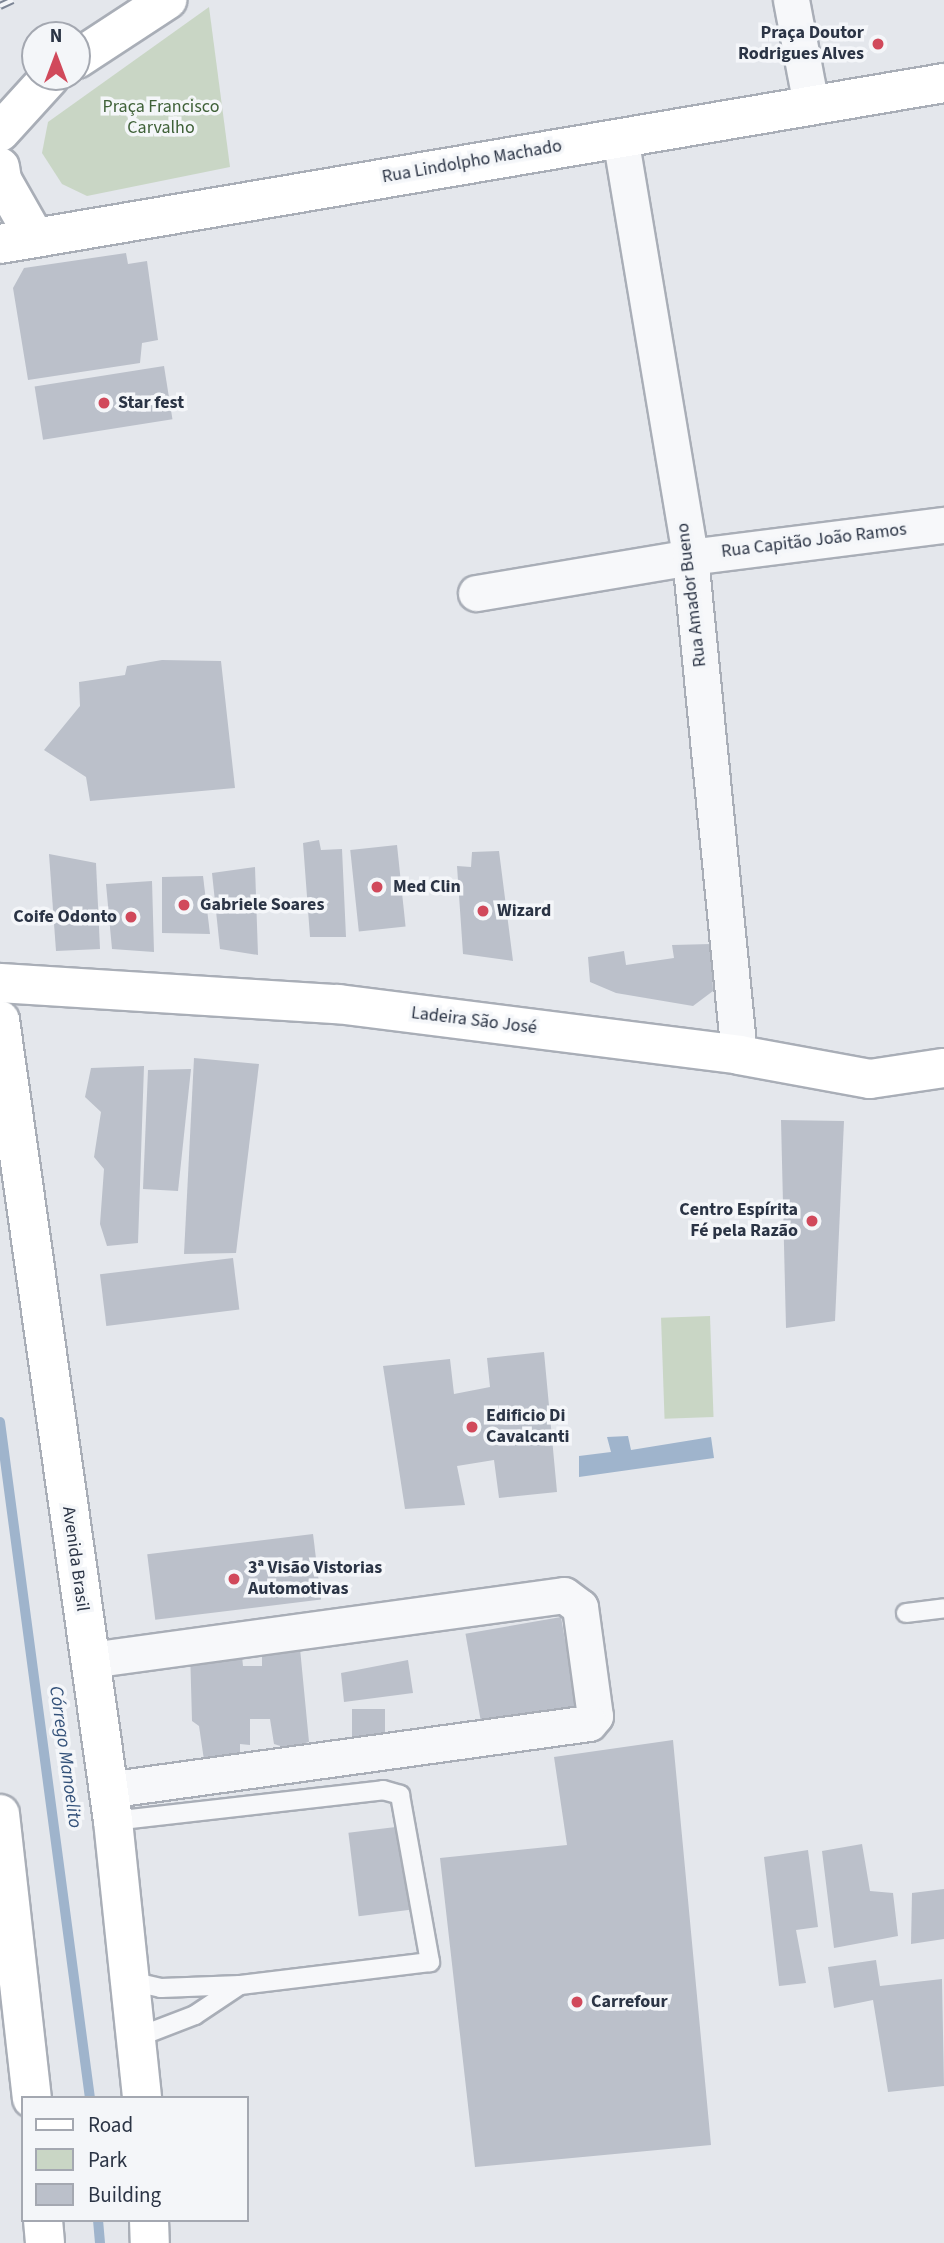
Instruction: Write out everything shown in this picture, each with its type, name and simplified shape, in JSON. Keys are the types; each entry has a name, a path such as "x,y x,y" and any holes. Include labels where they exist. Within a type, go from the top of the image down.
{"main road":[{"path":"91,50 167,0"},
{"name":"Rua Lindolpho Machado","path":"17,240 944,83"},
{"path":"0,132 37,91"},
{"path":"0,167 17,240"},
{"name":"Ladeira São José","path":"0,983 338,1004 739,1055 870,1079 944,1068"},
{"name":"Avenida Brasil","path":"0,1020 111,1806 134,1982 142,2096"},
{"path":"0,1814 6,1895 32,2096"},
{"path":"43,2222 45,2243"},
{"path":"149,2222 150,2243"}],"street":[{"path":"791,0 811,105"},
{"name":"Rua Amador Bueno","path":"620,137 690,557 739,1055"},
{"name":"Rua Capitão João Ramos","path":"476,593 690,557 944,525"},
{"path":"90,1660 564,1595 580,1607 595,1716 589,1723 111,1806"}],"lane":[{"path":"906,1613 944,1608"},
{"path":"111,1806 383,1790 400,1794 430,1962 240,1985 161,1988 134,1982"},
{"path":"138,2037 195,2015 240,1985"}],"green space":[{"name":"Praça Francisco Carvalho","path":"209,7 230,167 87,196 62,184 42,153 48,122"},
{"path":"710,1316 714,1417 665,1419 661,1318"}],"water":[{"path":"628,1436 631,1450 711,1437 714,1458 579,1477 579,1456 611,1452 607,1437"}],"building":[{"path":"126,253 128,264 147,261 158,340 142,343 140,363 28,380 13,288 24,268"},
{"name":"Star fest","path":"164,366 172,419 43,440 35,386"},
{"path":"162,660 221,661 235,788 90,801 86,777 44,750 80,706 79,682 125,675 127,666"},
{"path":"319,840 321,850 342,849 346,937 310,937 303,843"},
{"name":"Med Clin","path":"397,845 406,927 359,931 350,850"},
{"name":"Wizard","path":"499,851 513,961 463,954 457,866 471,867 472,852"},
{"path":"49,854 96,863 100,949 56,951"},
{"path":"255,867 258,955 220,949 212,873"},
{"name":"Gabriele Soares","path":"203,876 210,934 162,933 162,877"},
{"name":"Coife Odonto","path":"152,881 154,952 112,949 106,884"},
{"path":"711,944 713,991 693,1006 616,993 590,982 588,957 624,951 626,965 674,958 672,945"},
{"path":"194,1058 259,1064 236,1253 184,1254"},
{"path":"144,1066 138,1243 107,1246 100,1224 104,1169 94,1157 101,1112 85,1097 91,1068"},
{"path":"191,1069 178,1191 143,1189 148,1070"},
{"name":"Centro Espírita Fé pela Razão","path":"781,1120 844,1121 835,1321 786,1328"},
{"path":"233,1258 239,1310 106,1326 100,1274"},
{"name":"Edificio Di Cavalcanti","path":"544,1352 557,1492 499,1498 494,1460 457,1466 465,1505 405,1509 383,1366 450,1359 454,1394 490,1387 487,1358"},
{"name":"3ª Visão Vistorias Automotivas","path":"313,1534 321,1600 155,1620 147,1554"},
{"path":"561,1617 577,1708 481,1724 465,1634"},
{"path":"299,1638 309,1742 287,1748 274,1744 270,1719 250,1719 250,1745 240,1744 240,1756 204,1760 199,1726 192,1721 190,1649 242,1656 243,1666 262,1666 262,1647"},
{"path":"408,1660 413,1693 344,1702 341,1673"},
{"path":"352,1709 385,1709 385,1742 352,1742"},
{"name":"Carrefour","path":"673,1740 711,2145 475,2167 440,1858 567,1845 554,1757"},
{"path":"404,1826 414,1909 359,1916 348,1833"},
{"path":"862,1844 870,1891 893,1893 898,1936 834,1948 822,1851"},
{"path":"808,1850 818,1927 796,1930 806,1983 779,1986 764,1857"},
{"path":"944,1889 944,1939 911,1944 912,1893"},
{"path":"876,1960 880,1986 942,1979 944,2086 888,2092 873,2000 834,2008 828,1967"}],"waterway":[{"name":"Córrego Manoelito","path":"0,1422 90,2096"},
{"name":"Córrego Manoelito","path":"98,2222 100,2243"}],"railway":[{"path":"0,6 13,0"}],"place":[{"name":"Praça Doutor Rodrigues Alves","path":"878,44"},
{"name":"Star fest","path":"104,403"},
{"name":"Med Clin","path":"377,887"},
{"name":"Gabriele Soares","path":"184,905"},
{"name":"Wizard","path":"483,911"},
{"name":"Coife Odonto","path":"131,917"},
{"name":"Centro Espírita Fé pela Razão","path":"812,1221"},
{"name":"Edificio Di Cavalcanti","path":"472,1427"},
{"name":"3ª Visão Vistorias Automotivas","path":"234,1579"},
{"name":"Carrefour","path":"577,2002"}]}
